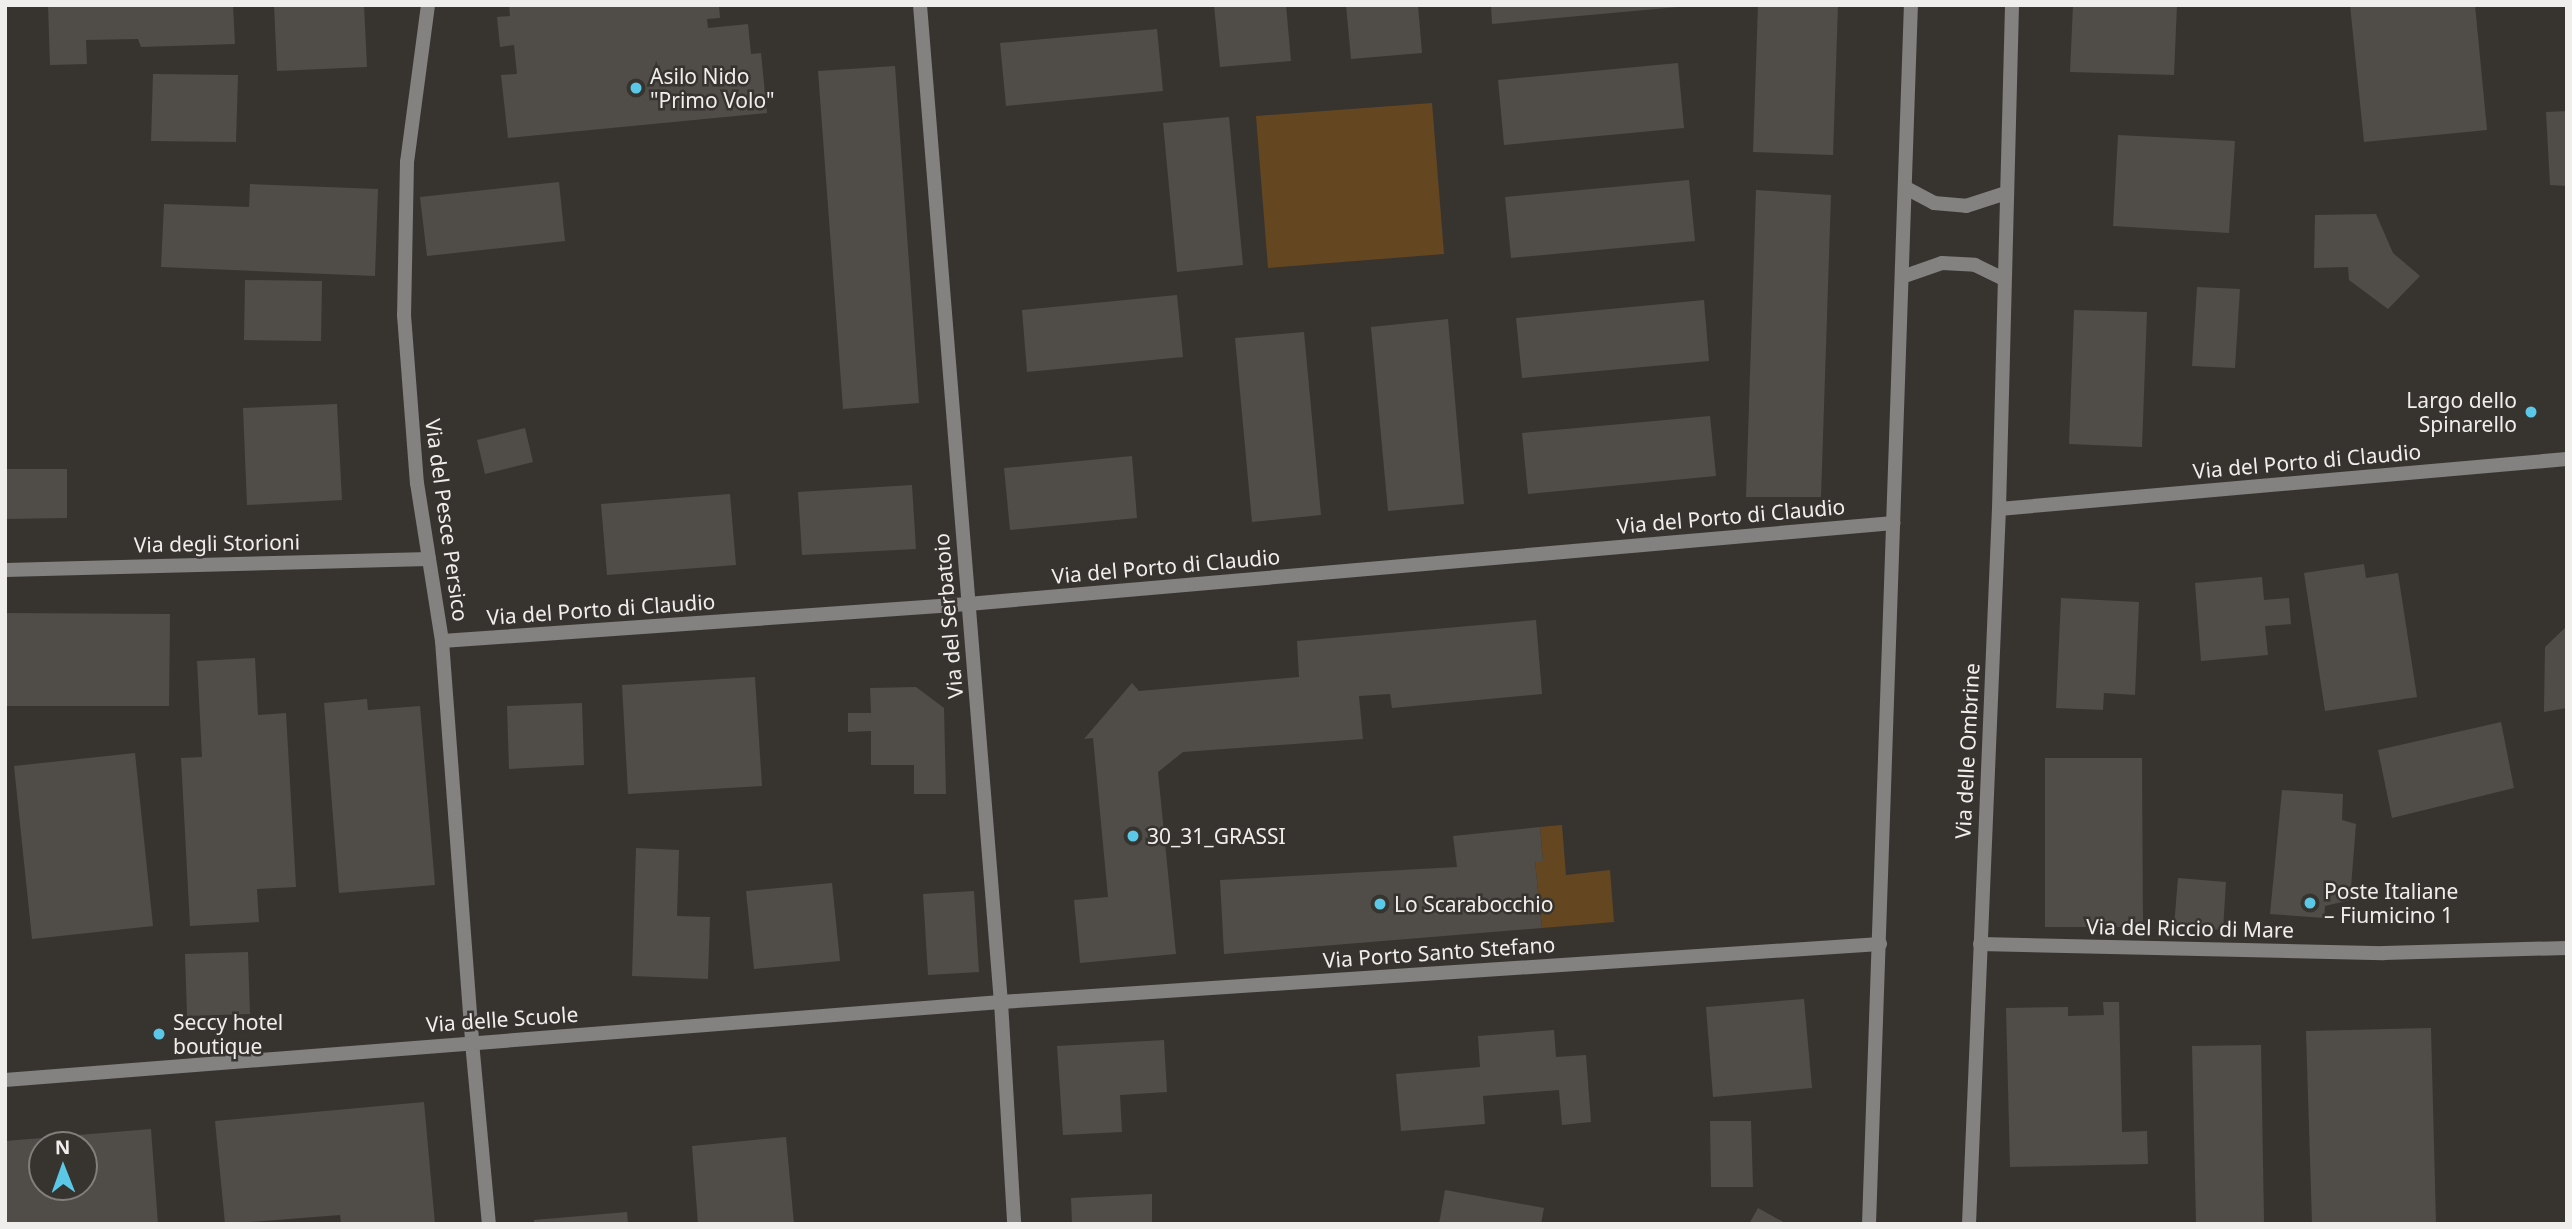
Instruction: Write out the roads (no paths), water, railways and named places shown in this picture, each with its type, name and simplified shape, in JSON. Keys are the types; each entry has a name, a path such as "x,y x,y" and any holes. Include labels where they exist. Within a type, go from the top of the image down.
{"street":[{"name":"Via del Pesce Persico","path":"428,5 407,162 404,315 417,483 442,641 472,1042 489,1224"},
{"name":"Via del Serbatoio","path":"920,5 1001,1002 1014,1224"},
{"path":"1873,1222 1911,5"},
{"name":"Via delle Ombrine","path":"1969,1224 1999,509 2012,5"},
{"path":"1906,188 1934,203 1966,206 2006,193"},
{"path":"1902,277 1942,263 1975,265 2004,279"},
{"name":"Via del Porto di Claudio","path":"1999,509 2567,459"},
{"name":"Via del Porto di Claudio","path":"442,641 968,604 1893,523"},
{"name":"Via degli Storioni","path":"5,570 429,559"},
{"name":"Via Porto Santo Stefano","path":"1001,1002 1880,944"},
{"name":"Via del Riccio di Mare","path":"1980,944 2384,953 2567,948"},
{"name":"Via delle Scuole","path":"5,1080 1001,1002"}],"place":[{"name":"Asilo Nido \"Primo Volo\"","path":"636,88"},
{"name":"Largo dello Spinarello","path":"2531,412"},
{"name":"30_31_GRASSI","path":"1133,836"},
{"name":"Poste Italiane – Fiumicino 1","path":"2310,903"},
{"name":"Lo Scarabocchio","path":"1380,904"},
{"name":"Seccy hotel boutique","path":"159,1034"}]}
